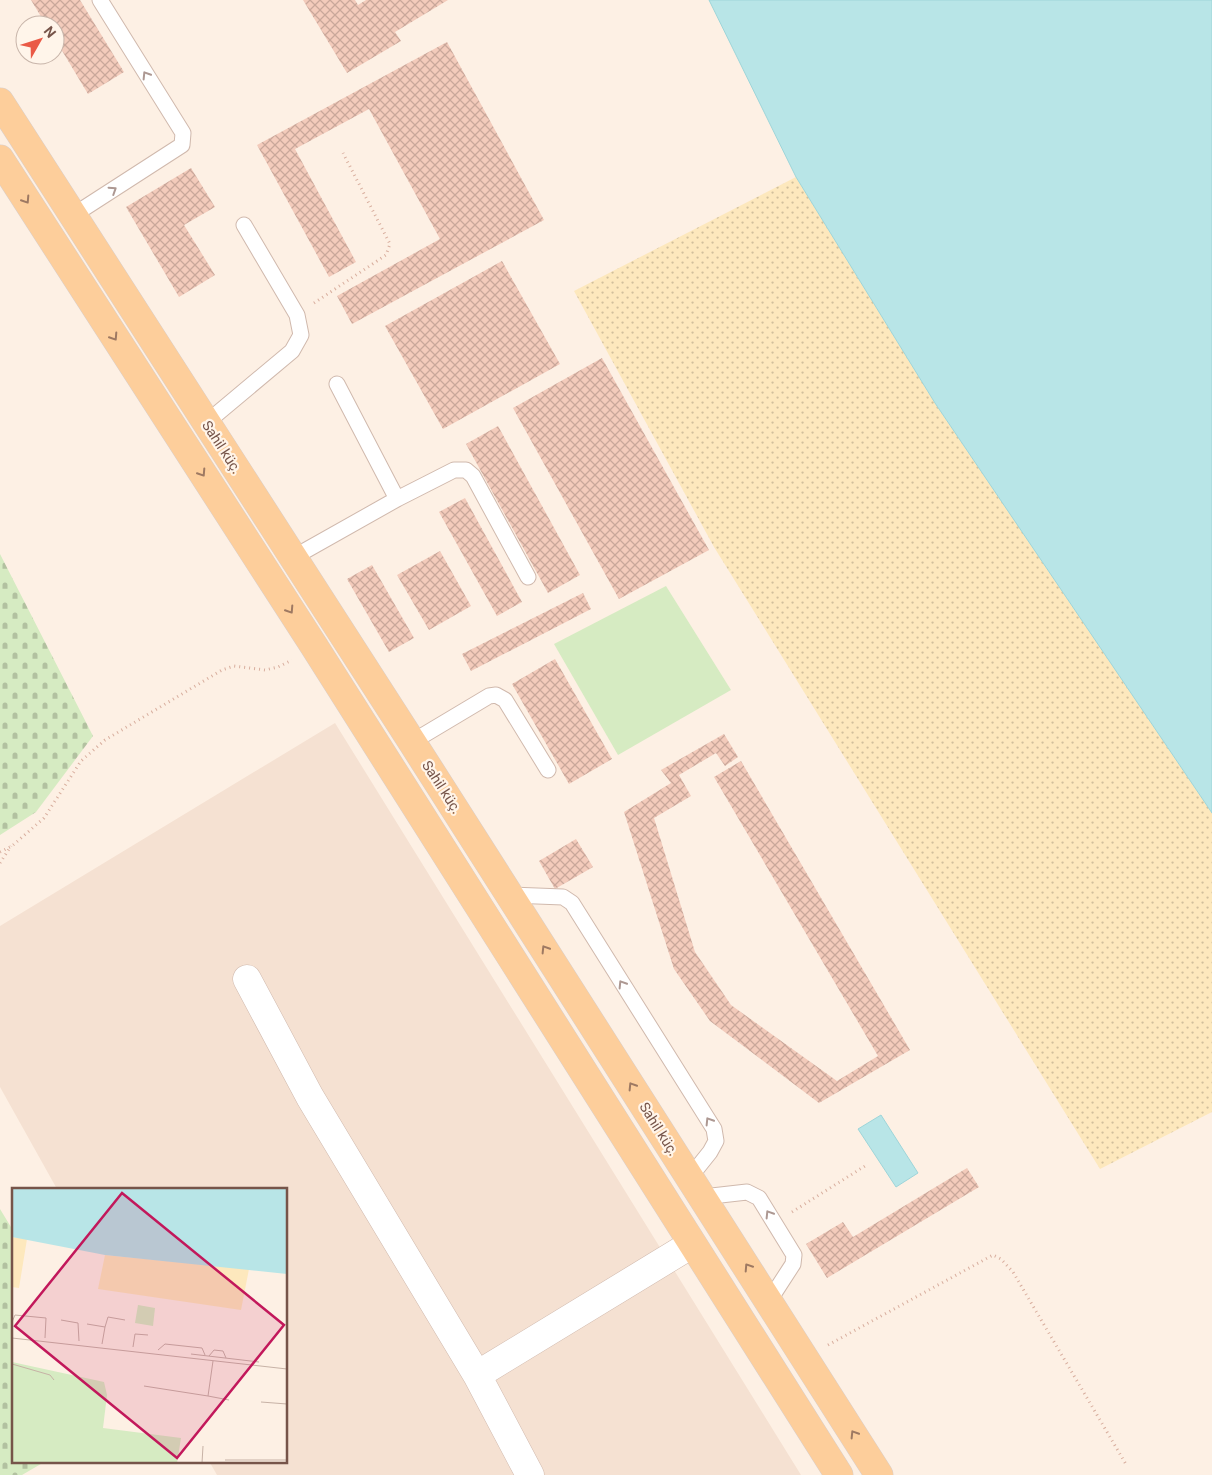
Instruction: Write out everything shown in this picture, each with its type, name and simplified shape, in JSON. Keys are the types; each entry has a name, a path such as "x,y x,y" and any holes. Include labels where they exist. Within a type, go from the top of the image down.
{"main road":[{"name":"Sahil küç.","path":"0,102 294,557 880,1475"},
{"path":"0,159 314,646 839,1475"}],"street":[{"path":"247,979 310,1098 477,1375 530,1475"},
{"path":"477,1375 692,1244"}],"lane":[{"path":"72,216 182,145 182,133 100,0"},
{"path":"206,423 292,351 301,335 297,315 244,225"},
{"path":"337,384 397,499"},
{"path":"294,557 397,499 454,470 466,470 473,476 528,577"},
{"path":"412,742 489,696 496,696 505,700 548,770"},
{"path":"510,895 562,897 572,903 714,1129 716,1141 697,1187 746,1192 759,1198 794,1256 793,1264 769,1301"}],"path":[{"path":"297,315 386,255 390,244 343,153"},
{"path":"0,863 12,846 44,818 81,761 105,740 222,670 234,666 266,670 278,668 314,646"},
{"path":"0,852 12,846"},
{"path":"774,1223 865,1166"},
{"path":"805,1357 993,1255 1001,1259 1013,1272 1127,1466"}],"shaded area":[{"path":"335,723 801,1475 217,1475 210,1462 288,1462 288,1188 56,1188 0,1087 0,926"}],"sand":[{"path":"796,177 935,403 1212,813 1212,1112 1100,1169 714,547 574,291"}],"green space":[{"path":"0,554 93,736 36,812 0,835"},
{"path":"666,586 731,690 618,755 554,644"},
{"path":"0,1209 12,1229 12,1462 44,1462 22,1475 0,1475"}],"water":[{"path":"709,0 1212,0 1212,813 935,403 796,177"},
{"path":"881,1115 918,1173 896,1187 858,1129"}],"building":[{"path":"31,0 80,0 124,72 88,94 65,56 65,15 40,15"},
{"path":"303,0 355,0 358,5 366,0 448,0 395,32 401,41 347,73"},
{"path":"447,42 544,220 352,324 337,296 440,239 369,109 295,149 356,262 329,277 257,145"},
{"path":"191,168 215,207 184,225 215,275 179,297 126,207"},
{"path":"502,261 560,364 443,429 385,326"},
{"path":"602,358 709,550 619,599 513,408"},
{"path":"498,426 580,575 548,593 466,444"},
{"path":"465,498 522,602 497,616 439,512"},
{"path":"440,551 471,606 429,630 397,575"},
{"path":"372,565 414,638 389,652 347,579"},
{"path":"583,593 591,609 471,671 462,654"},
{"path":"555,659 612,759 569,784 512,684"},
{"path":"724,734 738,757 725,766 716,753 679,775 691,796 654,818 695,952 731,1005 837,1081 878,1056 714,777 741,761 910,1050 819,1103 710,1021 674,969 624,812 671,783 661,770"},
{"path":"576,839 593,867 555,889 539,861"},
{"path":"967,1168 979,1187 827,1278 806,1244 843,1222 853,1237"}]}
